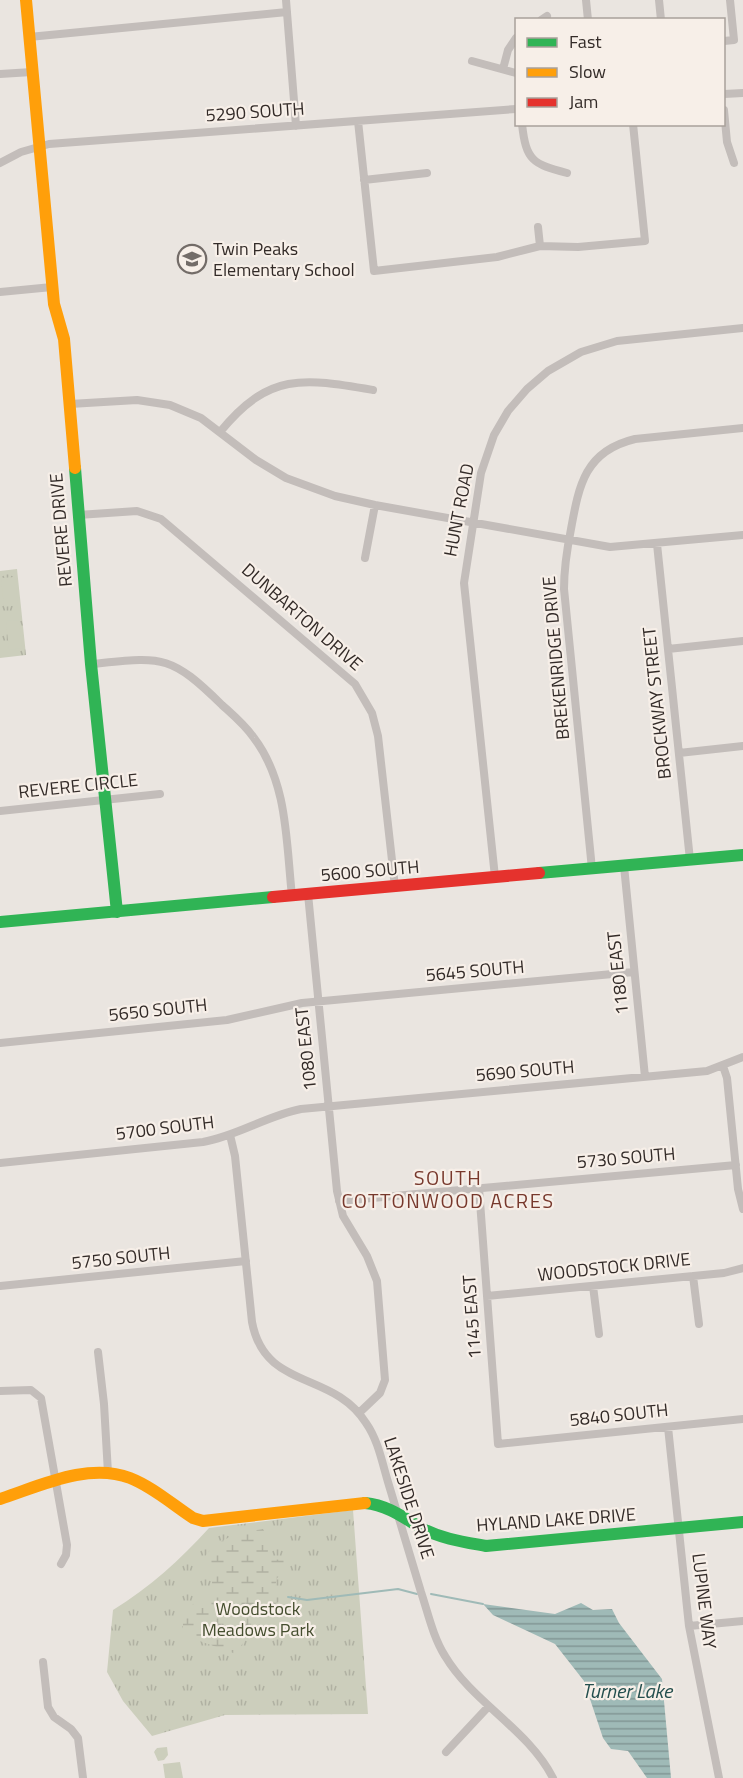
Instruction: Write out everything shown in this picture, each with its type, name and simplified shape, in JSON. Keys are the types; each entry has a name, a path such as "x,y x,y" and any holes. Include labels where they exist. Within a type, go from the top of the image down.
{"street":[{"name":"REVERE DRIVE","path":"26,0 52,287 56,315 64,339 91,664 117,912"},
{"path":"286,0 296,126"},
{"path":"586,0 588,18"},
{"path":"658,0 660,18"},
{"path":"725,41 734,40 730,0"},
{"path":"29,38 287,12"},
{"path":"503,69 508,50 515,40"},
{"path":"472,61 515,73"},
{"path":"0,74 32,72"},
{"path":"725,94 743,93"},
{"name":"5290 SOUTH","path":"0,164 39,146 515,110"},
{"path":"358,121 374,271 497,257 540,246 578,247 645,241 633,126"},
{"path":"522,126 525,144 532,160 540,166 567,174"},
{"path":"725,126 734,164"},
{"path":"364,180 427,173"},
{"path":"538,227 540,246"},
{"path":"0,292 52,287"},
{"name":"HUNT ROAD","path":"495,878 464,590 472,523 483,466 494,435 517,400 548,371 581,352 611,343 743,328"},
{"path":"220,432 245,405 282,385 313,381 373,390"},
{"path":"70,404 126,400 159,402 191,413 256,460 286,478 335,496 375,505 610,547 743,535"},
{"name":"BREKENRIDGE DRIVE","path":"592,869 564,602 564,576 578,491 584,476 594,462 613,447 635,439 743,428"},
{"path":"365,558 375,505"},
{"name":"DUNBARTON DRIVE","path":"78,515 137,512 161,519 355,684 372,714 378,736 394,887"},
{"name":"BROCKWAY STREET","path":"657,543 690,860"},
{"path":"668,649 743,641"},
{"path":"91,664 144,659 173,665 193,677 247,729 265,755 280,794 292,896"},
{"path":"679,753 743,746"},
{"name":"REVERE CIRCLE","path":"0,811 160,794"},
{"name":"5600 SOUTH","path":"0,922 743,855"},
{"name":"1180 EAST","path":"624,866 645,1077"},
{"name":"1080 EAST","path":"308,894 339,1201 350,1232 373,1269 379,1293 386,1380 380,1393 359,1413"},
{"name":"5645 SOUTH","path":"318,1001 634,972"},
{"name":"5650 SOUTH","path":"0,1043 227,1020 290,1004 318,1001"},
{"name":"5690 SOUTH","path":"329,1106 707,1071 743,1057"},
{"path":"723,1066 727,1078 743,1209"},
{"name":"5700 SOUTH","path":"0,1163 203,1142 230,1135 284,1112 329,1106"},
{"name":"LAKESIDE DRIVE","path":"230,1135 235,1156 254,1333 266,1357 287,1373 324,1386 359,1413 374,1438 428,1613 444,1655 489,1707 524,1739 554,1778"},
{"name":"5730 SOUTH","path":"339,1201 736,1165"},
{"name":"1145 EAST","path":"478,1188 498,1444"},
{"name":"5750 SOUTH","path":"0,1286 246,1261"},
{"name":"WOODSTOCK DRIVE","path":"487,1296 693,1276 743,1268"},
{"path":"693,1276 699,1324"},
{"path":"593,1286 599,1334"},
{"path":"98,1352 108,1473"},
{"path":"0,1391 31,1390 40,1395 67,1545 66,1555 61,1564"},
{"name":"5840 SOUTH","path":"498,1444 743,1419"},
{"name":"LUPINE WAY","path":"668,1427 688,1626 719,1778"},
{"name":"HYLAND LAKE DRIVE","path":"0,1499 56,1482 108,1473 131,1478 193,1518 203,1521 367,1503 397,1512 436,1534 469,1544 486,1546 743,1522"},
{"path":"688,1626 743,1621"},
{"path":"43,1662 48,1707 54,1717 74,1731 78,1738 83,1778"},
{"path":"446,1752 489,1707"}],"green space":[{"path":"17,569 26,655 0,658 0,571"},
{"path":"15,577 18,605 4,607 1,578"},
{"path":"19,620 22,648 9,650 6,621"},
{"name":"Woodstock Meadows Park","path":"353,1510 368,1714 225,1715 152,1736 123,1701 107,1672 113,1610 164,1572 209,1528"},
{"path":"263,1529 269,1540 267,1559 284,1560 287,1570 277,1578 275,1587 288,1597 256,1617 236,1654 183,1635 183,1610 213,1593 211,1571 204,1558 216,1545 230,1537"},
{"path":"167,1747 168,1755 164,1760 158,1761 154,1752 157,1748"},
{"path":"180,1762 183,1778 165,1778 163,1764"}],"water":[{"name":"Turner Lake","path":"581,1603 593,1610 612,1609 619,1623 662,1679 671,1778 647,1778 628,1751 611,1749 603,1738 584,1681 555,1644 493,1615 483,1604 555,1614"}],"waterway":[{"path":"288,1597 307,1600 398,1589 417,1594"},
{"path":"431,1594 483,1604"}],"traffic: fast":[{"path":"75,468 91,664 117,912"},
{"path":"539,873 743,855"},
{"path":"0,922 273,897"},
{"path":"365,1503 388,1509 437,1535 486,1546 743,1522"}],"traffic: slow":[{"path":"26,0 54,304 64,339 75,468"},
{"path":"0,1499 48,1482 81,1474 98,1473 130,1478 155,1491 193,1518 203,1521 365,1503"}],"traffic: jam":[{"path":"273,897 539,873"}],"place":[{"name":"Twin Peaks Elementary School","path":"192,259"}],"district":[{"name":"SOUTH COTTONWOOD ACRES","path":"448,1190"}]}
